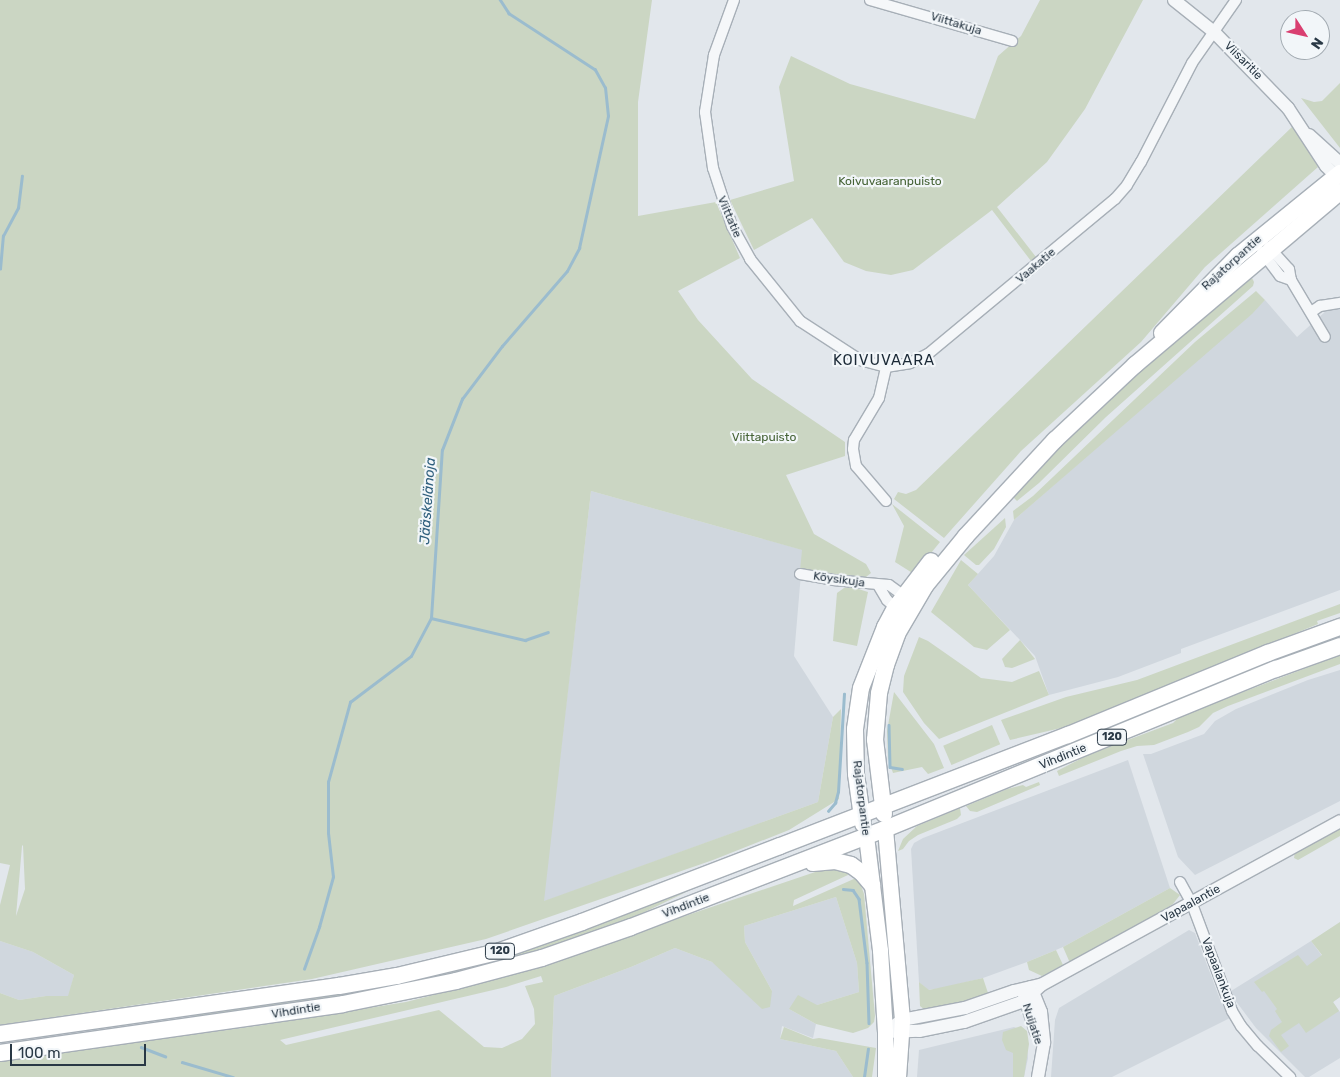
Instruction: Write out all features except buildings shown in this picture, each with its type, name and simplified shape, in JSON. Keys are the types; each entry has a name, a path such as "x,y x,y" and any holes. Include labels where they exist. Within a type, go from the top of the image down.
{"main road":[{"name":"Rajatorpantie","path":"1135,365 1189,304 1258,240 1339,173"},
{"name":"Rajatorpantie","path":"885,1077 885,1032 880,950 866,836 856,774 855,729 857,709 867,671 905,606 958,528 979,506 1022,465 1055,440 1135,365 1340,192"},
{"name":"Rajatorpantie","path":"898,1077 902,1026 883,806 875,740 879,693 905,606"},
{"name":"Vihdintie","path":"0,1034 241,1002 339,986 448,964 531,941 862,815 1340,627"},
{"name":"Vihdintie","path":"0,1053 343,1004 456,981 542,958 588,943 786,868 1276,669 1340,646"},
{"path":"786,868 824,861 844,862 857,868 872,885"}],"street":[{"name":"Viittatie","path":"734,0 714,55 705,112 713,168 732,226 750,259 800,320 839,348 860,360 886,367"},
{"name":"Viittakuja","path":"870,0 1012,41"},
{"name":"Viisaritie","path":"1174,0 1214,32 1288,108 1304,130 1314,149 1339,173"},
{"name":"Vaakatie","path":"886,367 910,363 928,354 1115,199 1127,185 1141,162 1192,63 1236,0"},
{"path":"1258,240 1268,253 1280,276 1290,280 1311,312 1324,337"},
{"path":"1311,312 1320,306 1340,303"},
{"path":"886,367 878,398 854,440 853,449 856,466 886,501"},
{"name":"Köysikuja","path":"800,574 833,580 889,585 905,606"},
{"name":"Köysikuja","path":"878,585 905,606"},
{"name":"Vapaalantie","path":"885,1032 902,1026 964,1022 1031,991 1340,821"},
{"name":"Vapaalankuja","path":"1180,882 1192,904 1232,1011 1240,1026 1290,1077"},
{"name":"Nuijatie","path":"1031,991 1040,1012 1044,1043 1038,1077"}],"shaded area":[{"path":"1265,300 1297,337 1326,311 1340,309 1340,590 1181,649 1181,653 1118,677 1049,695 1035,656 968,585 994,556 1014,520"},
{"path":"591,491 803,550 794,656 833,717 818,802 543,902"},
{"path":"1340,670 1340,801 1195,875 1178,857 1143,754 1151,754 1204,734 1215,721 1236,709 1308,680"},
{"path":"1128,760 1170,888 1063,947 1027,962 983,978 942,988 928,990 919,982 911,849 914,843"},
{"path":"836,897 857,963 859,992 817,1005 789,1009 816,1024 813,1038 782,1026 780,1039 836,1051 853,1077 551,1077 554,996 675,948 712,962 772,991 745,942 744,926"},
{"path":"1189,930 1195,933 1221,1002 1230,1018 1112,1077 1051,1077 1055,1020 1059,1008"},
{"path":"0,941 33,952 74,975 69,996 46,996 19,1000 0,993"},
{"path":"1311,941 1340,980 1340,997 1333,1002 1340,1012 1340,1058 1309,1077 1305,1077 1256,1028 1235,1000 1231,991"},
{"path":"1014,1027 1026,1032 1028,1058 1024,1077 917,1077 919,1050"}],"green space":[{"name":"Viittapuisto","path":"0,0 652,0 638,102 638,216 716,202 740,258 678,291 698,320 752,379 845,442 845,456 786,475 814,534 866,564 871,573 866,577 800,571 802,550 591,491 544,901 818,802 833,717 841,709 839,799 789,830 713,860 486,939 312,979 0,1025 0,993 19,1000 46,996 68,996 74,975 33,952 0,941 0,905 10,865 0,863","holes":["23,845 25,889 16,916"]},
{"name":"Koivuvaaranpuisto","path":"1040,0 1143,0 1085,109 1047,162 997,207 1036,257 1031,261 992,210 913,270 891,275 866,271 844,262 812,218 754,250 730,200 794,181 779,87 791,56 850,84 975,119 998,56 1021,36"},
{"path":"1340,83 1340,148 1301,98 1314,102 1322,101"},
{"path":"1293,126 1318,167 1205,267 1141,342 1021,451 944,538 894,499 898,492 906,494 916,490"},
{"path":"1252,278 1253,286 1106,417 1039,483 1017,501 1013,497 1061,446 1162,351"},
{"path":"1256,291 1265,300 1252,314 1014,520 1013,511 1033,496 1195,342"},
{"path":"892,504 940,542 914,574 895,562 904,526"},
{"path":"1005,518 1006,527 994,549 979,565 976,565 964,555"},
{"path":"961,560 978,574 968,585 1010,630 987,650 974,647 931,612"},
{"path":"852,587 868,592 857,646 833,641 837,593 844,588"},
{"path":"1340,604 1340,613 1317,621 1318,624 1074,725 1010,740 1001,720 1066,697 1137,680"},
{"path":"919,637 928,641 981,678 1012,682 1039,671 1049,695 939,739 924,723 903,692 904,676"},
{"path":"1020,640 1035,659 1012,668 1005,667 1002,659"},
{"path":"1340,655 1340,664 1228,706 1213,713 1199,727 1188,732 1154,745 1137,746 1121,751 1059,776 1057,771 1088,755 1173,723 1180,716"},
{"path":"894,692 934,744 944,768 928,774 922,767 893,773 888,758 887,731"},
{"path":"992,725 1000,744 951,765 943,746"},
{"path":"1039,782 1040,785 977,812 970,811 966,806 1007,789 1023,785 1026,787"},
{"path":"960,808 961,815 957,819 918,835 909,841 903,849 898,851 903,839 917,826"},
{"path":"1340,828 1340,836 1298,860 1294,858 1295,852"},
{"path":"827,868 850,871 848,875 794,900 793,906 856,878 860,883 864,894 875,1016 874,1022 868,1028 853,1033 816,1024 789,1009 798,995 817,1005 859,992 857,963 836,897 744,926 745,942 772,991 770,1007 762,1009 712,962 675,948 554,996 551,1077 0,1077 0,1061 263,1025 406,1002 504,977","holes":["541,976 543,982 525,986 534,1009 535,1024 522,1039 502,1048 484,1047 439,1010 286,1045 280,1040 506,987"]},
{"path":"703,884 628,920 583,937 453,974 341,997 196,1018 195,1015 339,994 449,973 534,948"},
{"path":"1170,888 1180,895 1173,904 1116,939 1070,963 1063,947"},
{"path":"1340,922 1340,997 1333,1002 1339,1011 1306,1033 1299,1023 1281,1035 1289,1046 1281,1052 1269,1036 1271,1030 1282,1022 1275,1011 1277,1009 1264,991 1262,992 1254,982 1298,955 1307,966 1322,955 1311,941"},
{"path":"1056,950 1063,965 1042,976 1029,970 1027,962"},
{"path":"983,978 989,996 925,1010 920,1006 919,982 929,990"},
{"path":"1021,1026 1027,1031 1029,1044 1024,1077 1013,1077 1013,1053 1006,1050 1002,1040 1003,1032"},
{"path":"784,1027 813,1039 819,1038 876,1048 872,1077 853,1077 836,1051 780,1039"}],"waterway":[{"name":"Jääskelänoja","path":"304,969 319,927 333,877 328,833 328,782 350,702 411,656 431,618 442,450 462,399 502,346 567,271 579,248 608,116 605,88 595,70 509,14 500,0"},
{"path":"0,269 3,236 18,208 22,176"},
{"path":"431,618 525,640 548,632"},
{"path":"828,811 835,803 838,792 844,694"},
{"path":"889,725 890,767 902,769"},
{"path":"843,889 853,890 859,899 867,963 869,1023"},
{"path":"141,1047 165,1056"},
{"path":"864,1077 868,1049"},
{"path":"182,1062 233,1077"}],"district":[{"name":"KOIVUVAARA","path":"884,361"}]}
